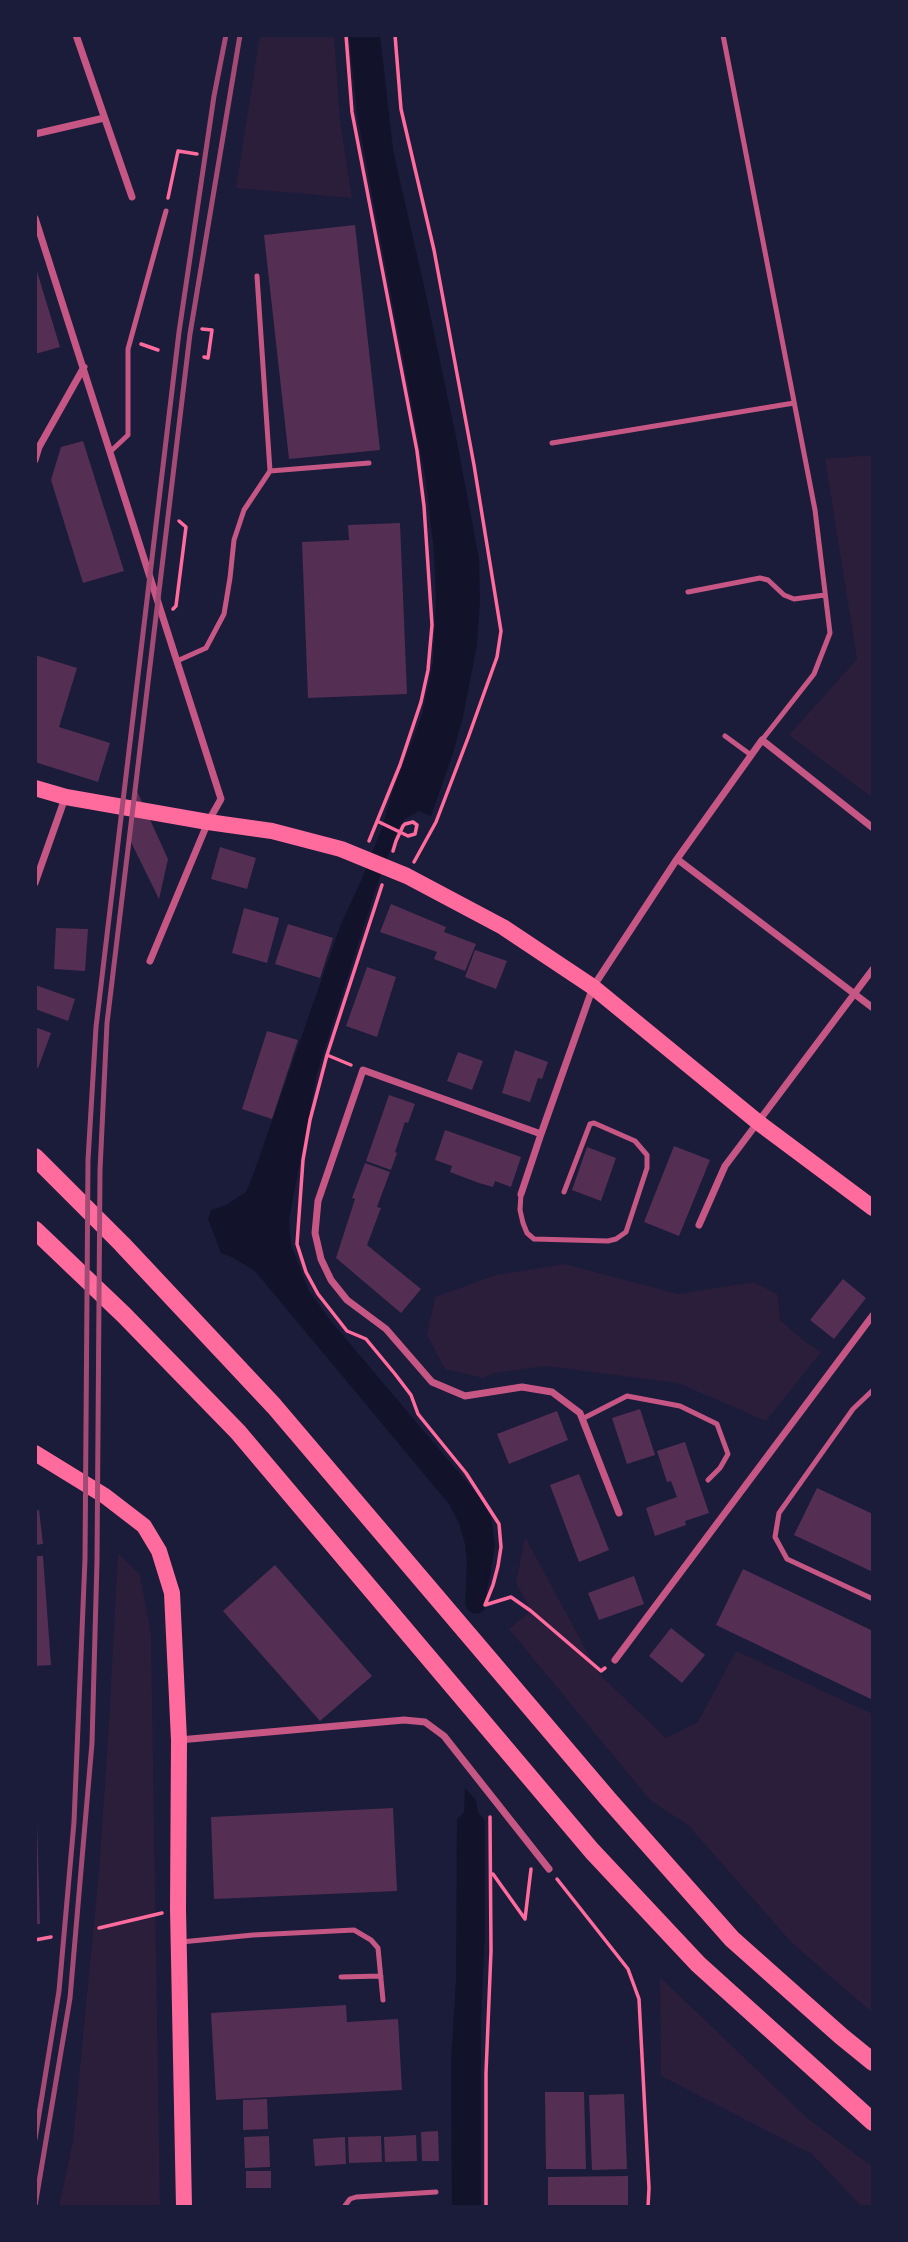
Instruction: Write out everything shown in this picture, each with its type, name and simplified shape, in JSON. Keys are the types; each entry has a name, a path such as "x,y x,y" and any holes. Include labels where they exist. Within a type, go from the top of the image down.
{"highway":[{"path":"35,1157 122,1244 283,1416 609,1800 732,1939 873,2062"},
{"path":"35,1174 122,1244"},
{"path":"35,1230 124,1315 238,1432 592,1851 689,1955 873,2122"}],"main road":[{"path":"35,788 66,797 272,831 341,849 407,876 503,927 593,987 759,1123 873,1208"},
{"path":"35,1453 125,1510 144,1526 166,1571 172,1593 179,1740 178,1942 184,2207"}],"street":[{"path":"76,35 132,197"},
{"path":"35,134 104,118"},
{"path":"35,218 221,799 208,822 150,961"},
{"path":"35,460 39,447 84,366"},
{"path":"521,1194 593,987 677,859 762,740 873,828"},
{"path":"35,883 66,797"},
{"path":"677,859 873,1008"},
{"path":"699,1225 725,1166 873,969"},
{"path":"541,1134 363,1070 318,1201 315,1233 321,1259 331,1280 347,1300 386,1329 432,1382 465,1396 522,1387 552,1392 580,1413 619,1513"},
{"path":"615,1660 873,1315"},
{"path":"179,1740 404,1720 425,1722 444,1736 549,1869"}],"lane":[{"path":"723,35 815,510 830,633 814,674 762,740"},
{"path":"111,452 128,435 130,409 127,374 131,340 166,211"},
{"path":"177,661 206,648 224,614 234,540 244,510 270,471 257,276"},
{"path":"552,443 794,403"},
{"path":"270,471 369,463"},
{"path":"688,592 760,578 768,580 784,596 794,599 825,594"},
{"path":"725,736 751,755"},
{"path":"521,1194 523,1223 527,1233 534,1239 617,1239 626,1232 648,1168 647,1155 635,1140 594,1123 590,1124 564,1192"},
{"path":"873,1390 853,1409 779,1513 775,1537 787,1559 873,1599"},
{"path":"582,1419 627,1396 680,1406 717,1424 728,1454 720,1468 708,1480"},
{"path":"178,1942 354,1930 371,1940 377,1948 383,2000"},
{"path":"341,1977 381,1976"},
{"path":"344,2207 350,2199 356,2197 436,2192"}],"path":[{"path":"346,35 352,112 416,451 424,506 432,625 428,670 421,702 400,765 369,839"},
{"path":"395,35 401,109 434,250 474,465 501,631 497,657 440,810 407,876"},
{"path":"166,211 178,151 197,154"},
{"path":"202,329 212,330 208,358 204,357"},
{"path":"131,340 159,350"},
{"path":"163,617 176,606 186,527 179,521"},
{"path":"377,821 404,834 411,836 415,834 417,825 413,822 405,824 392,854"},
{"path":"363,1070 327,1055 384,879"},
{"path":"485,1605 511,1597 601,1671 615,1660"},
{"path":"485,1809 490,1818 492,1872 486,2073 486,2207"},
{"path":"492,1872 525,1919 533,1849"},
{"path":"549,1869 628,1969 639,1999 648,2207"},
{"path":"99,1928 178,1909"},
{"path":"35,1941 51,1937"}],"shaded area":[{"path":"260,35 334,35 340,120 352,198 236,188"},
{"path":"349,35 380,35 393,150 457,442 479,559 480,600 477,644 453,753 431,816 419,811 399,826 376,888 317,1073 289,1221 291,1245 309,1291 330,1320 479,1496 491,1517 495,1545 483,1603 470,1588 465,1544 459,1523 449,1504 255,1271 221,1253 208,1219 211,1210 226,1205 246,1192 252,1178 341,924 382,828 392,793 422,715 433,663 436,597 426,481 357,114"},
{"path":"873,455 873,798 789,735 857,659 825,459"},
{"path":"565,1264 678,1294 754,1282 778,1295 780,1320 821,1352 766,1421 678,1383 545,1366 495,1373 483,1378 445,1369 427,1335 435,1297 496,1275"},
{"path":"525,1537 599,1674 666,1738 698,1722 736,1651 873,1714 873,2013 792,1943 688,1825 650,1800 509,1629 531,1611 516,1583"},
{"path":"118,1553 140,1575 151,1634 160,2207 59,2207 73,2140 99,1871"},
{"path":"465,1788 476,1800 478,1812 485,1821 481,2207 452,2207 451,2064 456,1981 457,1819 464,1812"},
{"path":"660,1977 807,2118 873,2167 873,2207 862,2207 812,2154 661,2076"}],"building":[{"path":"355,225 380,450 289,459 264,235"},
{"path":"35,265 60,347 35,354"},
{"path":"83,441 124,571 83,583 51,480 61,447"},
{"path":"400,523 407,694 308,698 302,542 349,540 348,525"},
{"path":"35,655 77,668 59,727 110,743 98,782 35,762"},
{"path":"136,789 168,859 159,899 130,840"},
{"path":"220,847 256,858 247,889 211,879"},
{"path":"391,904 446,927 444,932 476,944 465,971 434,959 437,952 380,932"},
{"path":"244,908 279,918 267,963 232,953"},
{"path":"288,924 333,938 320,978 275,964"},
{"path":"56,928 88,929 85,971 54,969"},
{"path":"475,950 507,961 496,989 465,977"},
{"path":"367,967 396,977 377,1037 346,1026"},
{"path":"35,985 75,999 68,1021 35,1009"},
{"path":"35,1027 51,1033 38,1068 35,1067"},
{"path":"267,1031 298,1040 272,1119 242,1109"},
{"path":"515,1050 548,1062 542,1079 538,1078 530,1102 502,1093"},
{"path":"458,1052 483,1061 472,1090 447,1081"},
{"path":"389,1095 415,1104 408,1123 405,1122 391,1170 366,1161"},
{"path":"445,1130 521,1157 511,1187 495,1181 493,1187 479,1183 450,1172 452,1166 435,1160"},
{"path":"674,1146 710,1160 679,1236 644,1222"},
{"path":"587,1147 616,1158 601,1201 572,1190"},
{"path":"365,1163 390,1172 377,1207 381,1208 367,1245 421,1289 401,1313 336,1258 355,1199 352,1198"},
{"path":"843,1279 866,1298 834,1339 810,1320"},
{"path":"640,1409 655,1455 627,1464 612,1418"},
{"path":"557,1411 568,1440 509,1464 497,1434"},
{"path":"685,1442 709,1513 655,1536 646,1508 677,1497 671,1481 667,1482 657,1451"},
{"path":"579,1474 609,1550 579,1562 550,1485"},
{"path":"817,1488 873,1514 873,1572 794,1535"},
{"path":"39,1510 43,1544 35,1545 35,1511"},
{"path":"35,1556 43,1556 51,1665 35,1666"},
{"path":"275,1565 372,1676 320,1721 223,1611"},
{"path":"743,1569 873,1631 873,1700 716,1625"},
{"path":"634,1576 644,1604 599,1620 588,1593"},
{"path":"671,1628 705,1655 682,1683 649,1656"},
{"path":"393,1808 397,1891 214,1899 211,1817"},
{"path":"37,1822 40,1924 35,1924"},
{"path":"346,2005 347,2022 398,2019 402,2090 216,2100 211,2013"},
{"path":"545,2092 584,2092 586,2169 546,2169"},
{"path":"624,2094 627,2169 592,2170 589,2095"},
{"path":"267,2099 268,2129 243,2130 243,2100"},
{"path":"438,2131 439,2161 422,2161 421,2132"},
{"path":"416,2135 417,2161 385,2162 384,2137"},
{"path":"269,2136 270,2167 245,2168 244,2137"},
{"path":"381,2136 382,2162 349,2163 348,2137"},
{"path":"345,2137 346,2164 315,2166 313,2139"},
{"path":"246,2171 271,2171 271,2188 246,2188"},
{"path":"628,2176 628,2207 548,2207 548,2177"}],"waterway":[{"path":"476,1603 477,1567"}],"railway":[{"path":"35,2139 59,1991 74,1822 85,1559 88,1160 96,1027 179,332 214,96 226,35"},
{"path":"35,2206 70,1998 92,1743 97,1561 100,1170 107,1023 190,334 240,35"}]}
